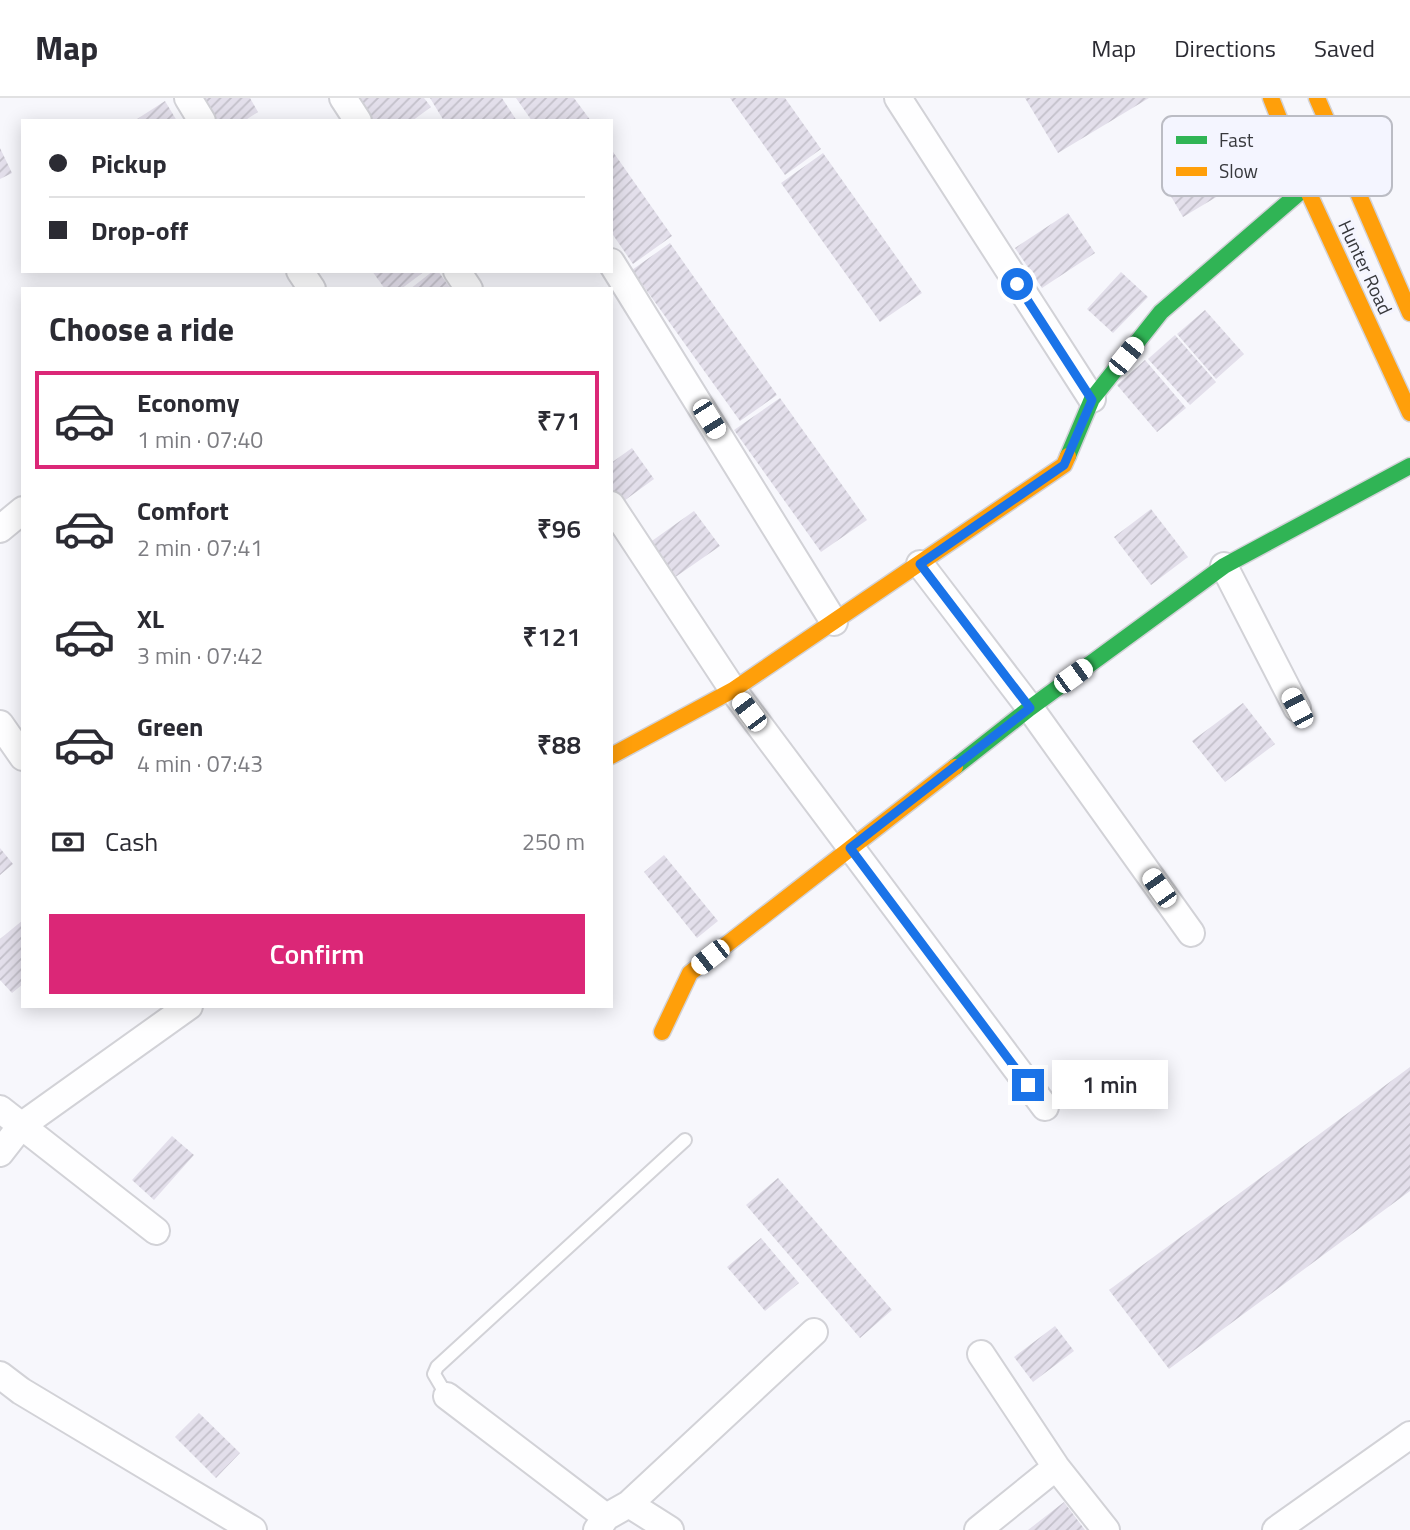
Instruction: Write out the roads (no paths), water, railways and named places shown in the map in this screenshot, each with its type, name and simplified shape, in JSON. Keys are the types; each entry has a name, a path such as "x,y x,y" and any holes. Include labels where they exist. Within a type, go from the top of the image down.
{"street":[{"path":"188,98 201,119"},
{"path":"344,98 357,119"},
{"path":"898,98 1092,400"},
{"name":"Hunter Road","path":"1271,98 1278,116"},
{"name":"Hunter Road","path":"1317,98 1325,116"},
{"path":"613,751 733,691 1064,465 1092,400 1161,312 1296,196"},
{"name":"Hunter Road","path":"1310,196 1410,413"},
{"name":"Hunter Road","path":"1359,196 1410,313"},
{"path":"613,265 834,622"},
{"path":"662,1032 690,973 1030,708 1224,566 1410,466"},
{"path":"613,508 733,691 1045,1107"},
{"path":"0,529 21,512"},
{"path":"920,564 1030,708 1191,933"},
{"path":"1224,566 1297,708"},
{"path":"2,732 21,755"},
{"path":"0,1153 21,1126 186,1008"},
{"path":"0,1109 156,1231"},
{"path":"447,1396 601,1523 629,1504 814,1332"},
{"path":"981,1354 1056,1467 1106,1530"},
{"path":"0,1375 21,1391 253,1530"},
{"path":"1276,1530 1410,1435"},
{"path":"978,1530 1056,1467"},
{"path":"629,1504 670,1530"}],"lane":[{"path":"447,1396 434,1374 438,1367 685,1140"}]}
